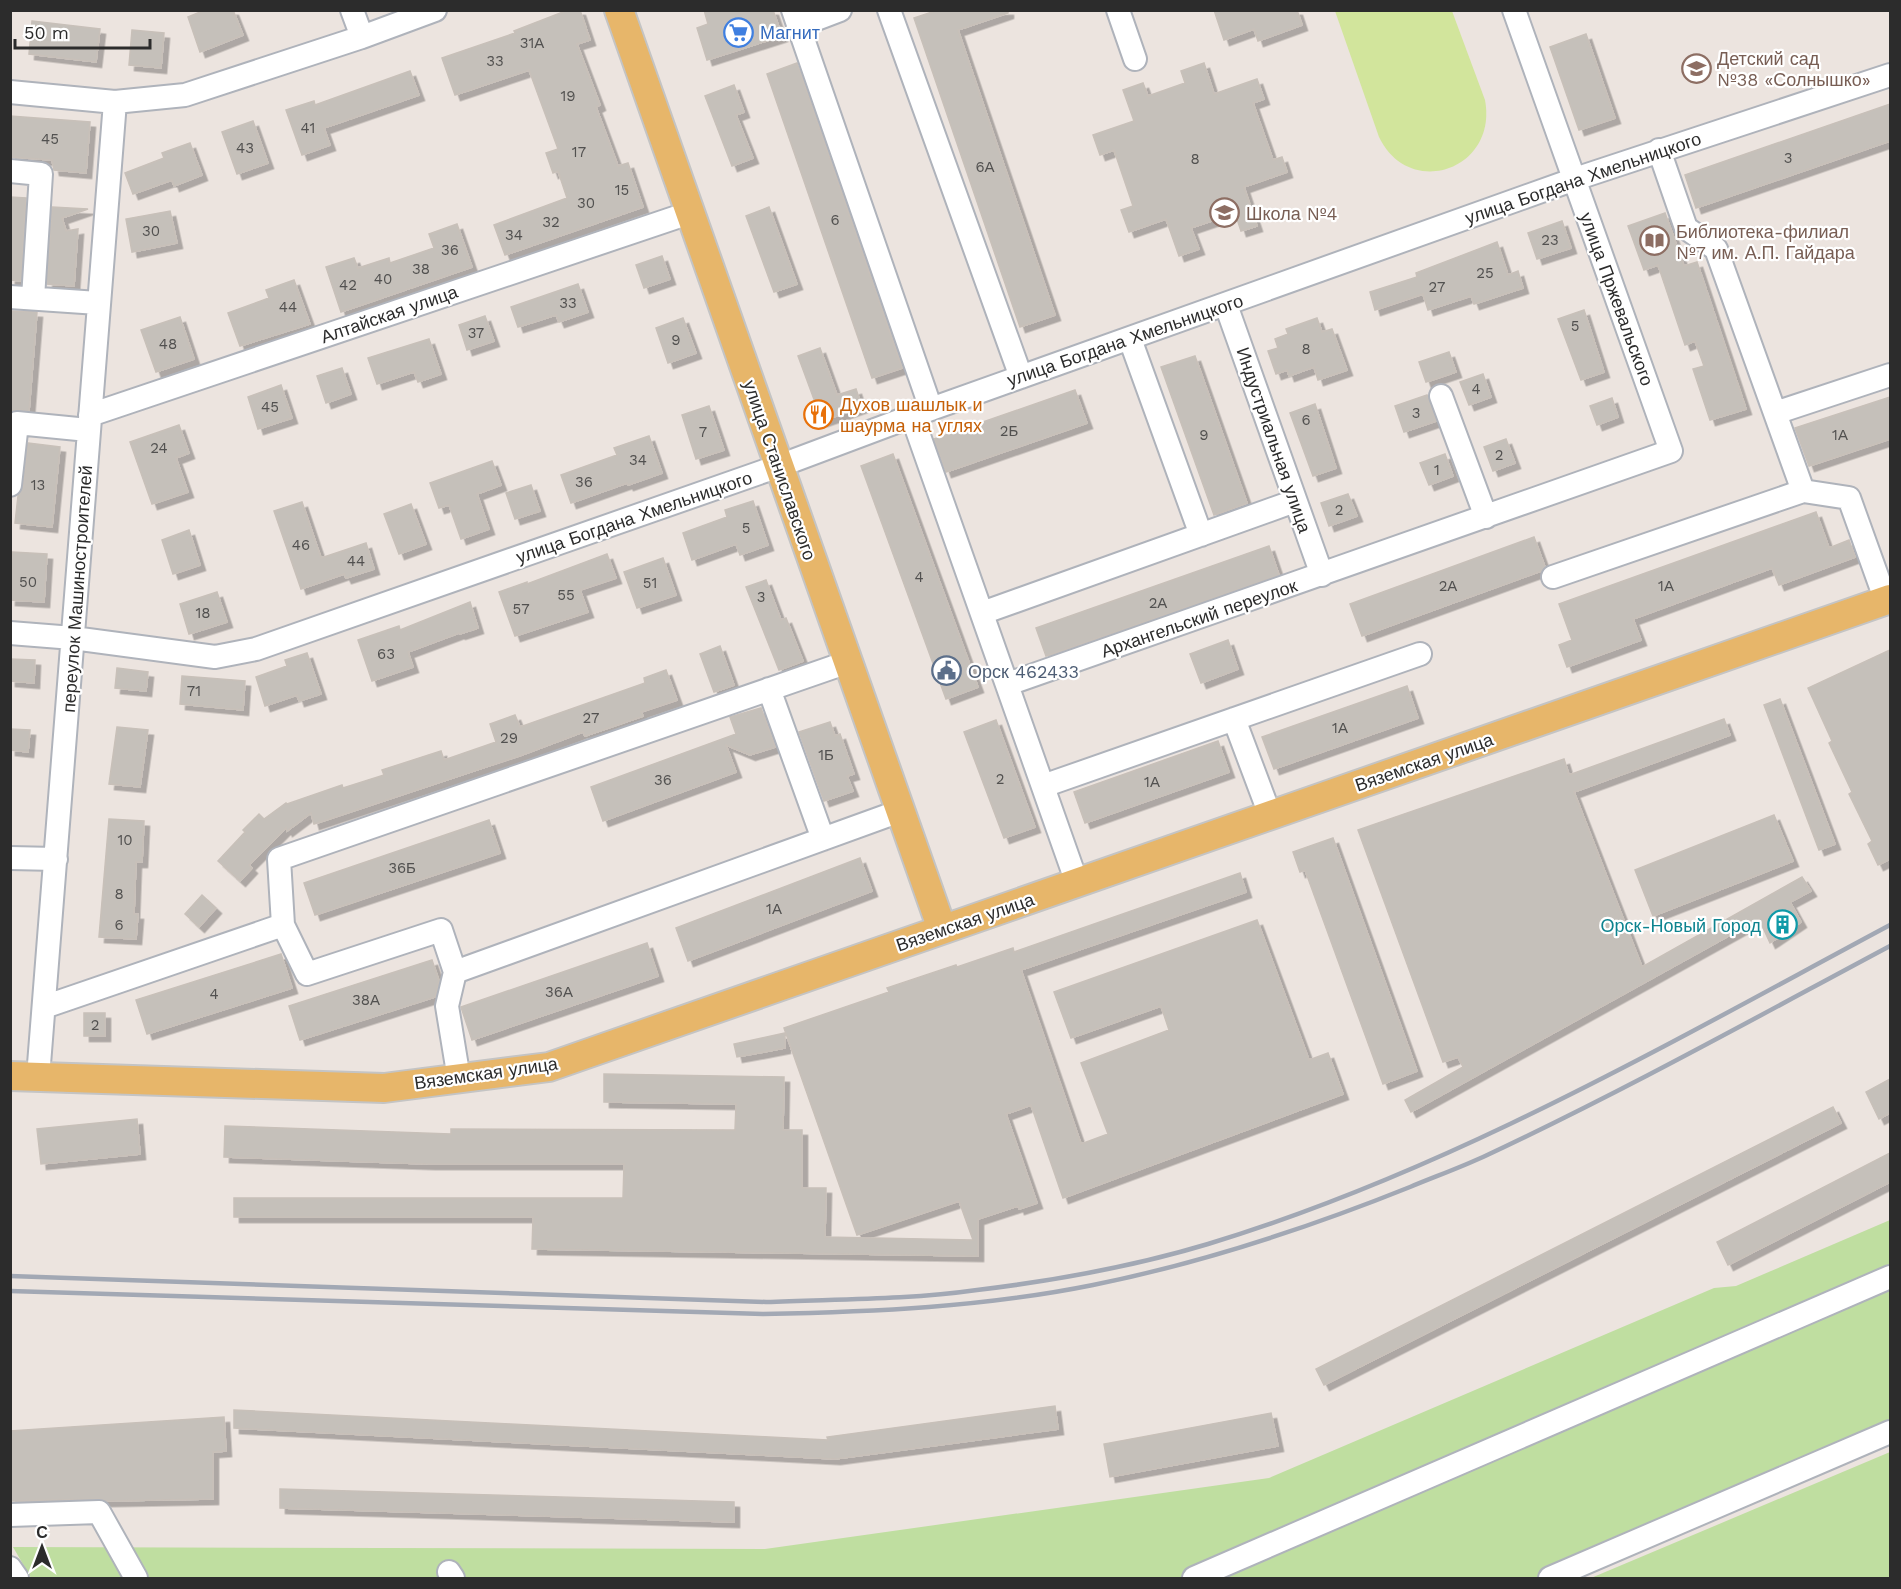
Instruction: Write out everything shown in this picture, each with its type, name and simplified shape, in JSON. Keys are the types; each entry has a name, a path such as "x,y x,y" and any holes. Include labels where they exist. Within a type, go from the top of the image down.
{"main road":[{"name":"улица Станиславского","path":"619,10 942,929"},
{"name":"Вяземская улица","path":"24,1077 384,1088 549,1067 1888,600"}],"street":[{"path":"352,10 362,37"},
{"path":"10,92 115,102 185,95 362,37 435,10"},
{"path":"840,10 795,18 922,413 982,614 1077,883"},
{"path":"889,10 1021,377"},
{"path":"1118,10 1136,59"},
{"name":"улица Пржевальского","path":"1514,10 1671,451"},
{"name":"улица Богдана Хмельницкого","path":"10,633 73,638 215,657 256,649 779,466 1575,179 1890,75"},
{"name":"переулок Машиностроителей","path":"24,1077 44,1007 115,102"},
{"path":"1659,150 1686,228 1716,249 1803,491"},
{"path":"10,171 41,174 22,297 98,303"},
{"name":"Алтайская улица","path":"89,422 689,213"},
{"name":"Индустриальная улица","path":"1226,305 1322,575"},
{"path":"1130,339 1201,535"},
{"path":"1775,413 1890,375"},
{"path":"1441,396 1486,517"},
{"path":"10,485 17,423 89,422"},
{"name":"Архангельский переулок","path":"1008,684 1671,451"},
{"path":"1553,577 1803,491 1849,498 1888,600"},
{"path":"982,614 1295,501"},
{"path":"1043,786 1419,654"},
{"path":"459,1079 447,1006 456,972 441,930 307,974 282,926 279,859 848,662"},
{"path":"769,689 823,839"},
{"path":"1234,719 1270,815"},
{"path":"456,972 900,811"},
{"path":"10,858 56,859"},
{"path":"44,1007 282,926"},
{"path":"1194,1578 1890,1277"},
{"path":"1550,1578 1890,1432"},
{"path":"10,1515 99,1512 136,1578"},
{"path":"10,1568 17,1578"}],"green space":[{"path":"1335,11 1452,11 1485,100 1485,124 1478,144 1465,159 1448,168 1429,171 1410,168 1393,156 1379,137"},
{"path":"1890,1220 1890,1439 1561,1578 31,1578 13,1547 765,1549 1269,1478 1714,1288 1736,1286"},
{"path":"1890,1452 1890,1578 1591,1578"}],"building":[{"path":"205,10 233,10 243,35 200,52 188,17"},
{"path":"568,10 580,10 590,40 577,44 600,105 596,107 618,166 628,163 643,207 505,255 494,225 567,198 558,171 553,173 546,153 558,149 529,70 455,95 442,58 515,33 514,31"},
{"name":"Магнит","path":"704,10 773,10 782,36 707,60 697,28 708,24"},
{"path":"938,10 1008,10 1008,13 958,30 1055,315 1020,327 914,18"},
{"path":"1214,10 1297,10 1302,25 1258,41 1254,29 1224,40"},
{"path":"32,21 100,29 96,62 29,54"},
{"path":"132,30 164,33 161,68 129,65"},
{"path":"1586,34 1615,118 1579,130 1550,47"},
{"path":"797,63 902,368 872,378 767,74"},
{"path":"1204,63 1214,94 1257,79 1264,99 1253,103 1273,160 1282,157 1287,172 1244,187 1257,226 1241,231 1235,213 1191,228 1199,249 1179,256 1166,219 1129,232 1121,210 1133,206 1114,150 1100,155 1093,135 1134,121 1123,90 1143,83 1148,96 1185,83 1181,71"},
{"path":"410,71 419,95 324,128 330,145 302,155 286,110 314,101 315,105"},
{"path":"734,85 744,112 736,115 753,158 732,166 705,96"},
{"path":"1890,104 1890,141 1696,208 1685,175"},
{"path":"10,116 90,122 86,173 54,170 52,160 10,157"},
{"path":"253,121 268,163 237,174 222,132"},
{"path":"190,143 202,175 174,186 172,180 133,194 125,173 164,158 162,153"},
{"path":"10,197 26,198 21,281 10,280"},
{"path":"52,207 88,209 62,218 66,231 78,229 74,286 47,284"},
{"path":"769,207 797,284 774,292 746,216"},
{"path":"170,211 177,243 132,252 126,219"},
{"path":"1665,213 1684,266 1697,262 1746,409 1710,420 1693,369 1704,366 1695,341 1685,345 1658,265 1644,270 1628,226"},
{"path":"1562,221 1571,248 1537,259 1528,233"},
{"path":"457,224 472,267 341,312 326,267 354,258 358,268 389,258 390,263 434,248 429,234"},
{"path":"1497,242 1508,275 1518,271 1523,288 1474,304 1471,296 1428,310 1423,294 1375,310 1370,292 1417,277 1416,273"},
{"path":"662,256 670,279 644,288 636,265"},
{"path":"294,280 310,324 240,346 228,313 269,298 266,290"},
{"path":"578,284 588,312 559,322 556,315 518,327 511,307"},
{"path":"1584,310 1604,372 1581,380 1558,319"},
{"path":"10,311 37,312 29,411 10,411"},
{"path":"485,316 494,341 467,350 459,325"},
{"path":"180,317 194,359 156,372 141,330"},
{"path":"683,318 696,353 668,363 656,328"},
{"path":"1317,318 1322,332 1332,329 1347,370 1318,380 1314,367 1289,376 1287,370 1276,374 1268,351 1278,348 1275,339 1288,334 1286,329"},
{"path":"429,339 441,374 418,382 414,372 377,384 368,358"},
{"path":"820,348 837,395 856,389 862,407 822,421 798,356"},
{"path":"1449,352 1456,372 1426,382 1419,362"},
{"path":"1195,356 1247,503 1214,515 1161,367"},
{"path":"342,368 351,394 326,403 317,376"},
{"path":"1483,374 1491,397 1469,405 1460,382"},
{"path":"281,385 292,418 258,429 248,397"},
{"path":"1075,390 1087,423 946,472 934,439"},
{"path":"1427,395 1436,421 1404,432 1395,406"},
{"path":"1890,397 1890,439 1809,466 1795,428"},
{"path":"1612,398 1618,417 1597,425 1590,406"},
{"path":"1315,404 1336,468 1313,476 1290,413"},
{"path":"709,406 724,450 696,459 682,415"},
{"path":"179,425 189,453 176,458 188,492 152,504 130,442"},
{"path":"649,436 662,473 571,503 561,475 617,455 614,448"},
{"path":"1506,439 1515,463 1493,471 1484,447"},
{"path":"28,443 60,447 52,527 15,523 18,496 23,487"},
{"path":"893,454 978,687 946,699 861,466"},
{"path":"1445,454 1453,476 1429,485 1420,463"},
{"path":"492,461 501,485 477,494 489,529 461,539 449,505 439,508 430,483"},
{"path":"531,485 540,511 515,519 506,493"},
{"path":"1348,494 1357,516 1329,526 1321,503"},
{"path":"753,501 768,545 740,555 736,544 692,560 683,533 727,517 725,510"},
{"path":"302,502 321,558 366,543 374,569 346,578 344,574 301,589 274,511"},
{"path":"411,504 426,544 399,554 384,514"},
{"path":"1816,512 1829,548 1849,540 1855,557 1779,585 1772,568 1633,619 1641,640 1567,667 1559,645 1572,640 1559,604"},
{"path":"189,530 200,565 173,574 162,540"},
{"path":"1534,537 1545,567 1541,571 1362,636 1350,604"},
{"path":"1269,546 1279,575 1046,656 1036,628"},
{"path":"12,552 47,554 44,602 10,600"},
{"path":"607,554 616,578 580,590 588,612 515,636 499,592"},
{"path":"663,558 676,595 637,608 624,572"},
{"path":"766,580 781,620 786,618 803,661 779,670 746,587"},
{"path":"217,592 227,622 189,634 180,604"},
{"path":"470,602 478,628 408,652 413,667 372,681 358,640 399,626 400,630"},
{"path":"1228,640 1238,669 1201,683 1190,654"},
{"path":"720,646 734,685 714,692 700,654"},
{"path":"1890,650 1890,859 1878,865 1868,844 1872,841 1849,794 1852,792 1829,743 1832,741 1808,688"},
{"path":"307,653 321,694 299,701 297,695 265,706 256,677 287,666 285,660"},
{"path":"10,659 35,660 34,683 10,681"},
{"path":"117,668 148,672 146,691 115,688"},
{"path":"666,670 677,700 641,712 643,716 585,736 583,732 522,755 314,824 311,813 287,831 286,828 249,865 252,868 240,881 218,861 259,814 264,819 286,803 342,785 343,788 384,775 382,770 441,751 444,760 496,742 490,724 515,715 520,727 645,683 644,678"},
{"path":"182,676 245,681 243,710 180,704"},
{"path":"1407,686 1418,718 1274,769 1262,737"},
{"path":"1780,699 1835,844 1819,850 1764,705"},
{"path":"761,708 775,747 750,755 726,745 736,772 603,821 591,787 736,734 730,717"},
{"path":"1724,719 1730,735 1574,792 1642,967 1802,877 1811,891 1790,902 1801,922 1770,943 1759,919 1411,1112 1405,1100 1463,1067 1458,1057 1443,1062 1358,830 1564,759 1569,775"},
{"path":"996,720 1035,827 1004,838 964,732"},
{"path":"830,722 835,736 840,734 854,774 847,776 853,791 824,801 799,732"},
{"path":"117,727 148,730 140,787 109,784"},
{"path":"10,729 30,730 28,752 10,750"},
{"path":"1218,741 1229,772 1085,823 1074,792"},
{"path":"1774,815 1793,861 1653,916 1635,870"},
{"path":"109,819 144,821 142,862 136,862 134,914 138,914 136,939 99,937"},
{"path":"489,820 500,853 315,915 304,883"},
{"path":"1333,838 1417,1071 1383,1084 1305,870 1300,872 1293,852"},
{"path":"860,858 872,891 688,961 676,928"},
{"path":"1240,873 1246,892 1021,970 1081,1144 1108,1134 1081,1063 1169,1030 1161,1006 1071,1038 1054,992 1257,920 1309,1060 1328,1053 1343,1094 1063,1198 1031,1105 1006,1114 1037,1203 1019,1209 1018,1206 978,1219 978,1256 532,1249 533,1217 234,1217 234,1198 623,1198 624,1164 429,1164 224,1157 225,1126 451,1134 451,1129 735,1130 736,1104 604,1102 604,1074 784,1077 783,1130 802,1130 802,1188 826,1188 825,1237 973,1240 959,1201 857,1235 784,1028 889,992 887,988 1013,948 1014,952"},
{"path":"202,895 216,908 199,927 185,914"},
{"path":"647,943 658,976 472,1040 461,1007"},
{"path":"281,954 292,988 147,1034 136,1000"},
{"path":"432,960 439,981 435,997 300,1040 289,1006"},
{"path":"84,1013 105,1013 105,1036 84,1036"},
{"path":"785,1033 785,1048 737,1057 734,1044"},
{"path":"1890,1079 1890,1113 1879,1119 1866,1092"},
{"path":"1833,1107 1841,1123 1324,1385 1316,1369"},
{"path":"137,1119 140,1154 41,1164 37,1129"},
{"path":"1890,1153 1890,1182 1728,1265 1717,1242"},
{"path":"1055,1406 1058,1429 835,1459 234,1428 234,1410 828,1440 827,1437"},
{"path":"1271,1413 1278,1446 1110,1477 1104,1444"},
{"path":"224,1417 226,1451 213,1452 213,1499 10,1501 10,1431"},
{"path":"280,1489 734,1502 734,1522 280,1508"}],"railway":[{"path":"10,1276 766,1302 951,1293 1093,1272 1208,1244 1297,1214 1385,1180 1471,1142 1641,1059 1890,925"},
{"path":"10,1291 763,1314 929,1307 1011,1299 1093,1285 1174,1266 1254,1243 1333,1217 1465,1165 1637,1081 1890,946"}],"place":[{"name":"Магнит","path":"739,32"},
{"name":"Детский сад №38 «Солнышко»","path":"1696,68"},
{"name":"Школа №4","path":"1225,213"},
{"name":"Библиотека-филиал №7 им. А.П. Гайдара","path":"1655,241"},
{"name":"Духов шашлык и шаурма на углях","path":"819,414"},
{"name":"Орск 462433","path":"947,671"},
{"name":"Орск-Новый Город","path":"1782,925"}]}
